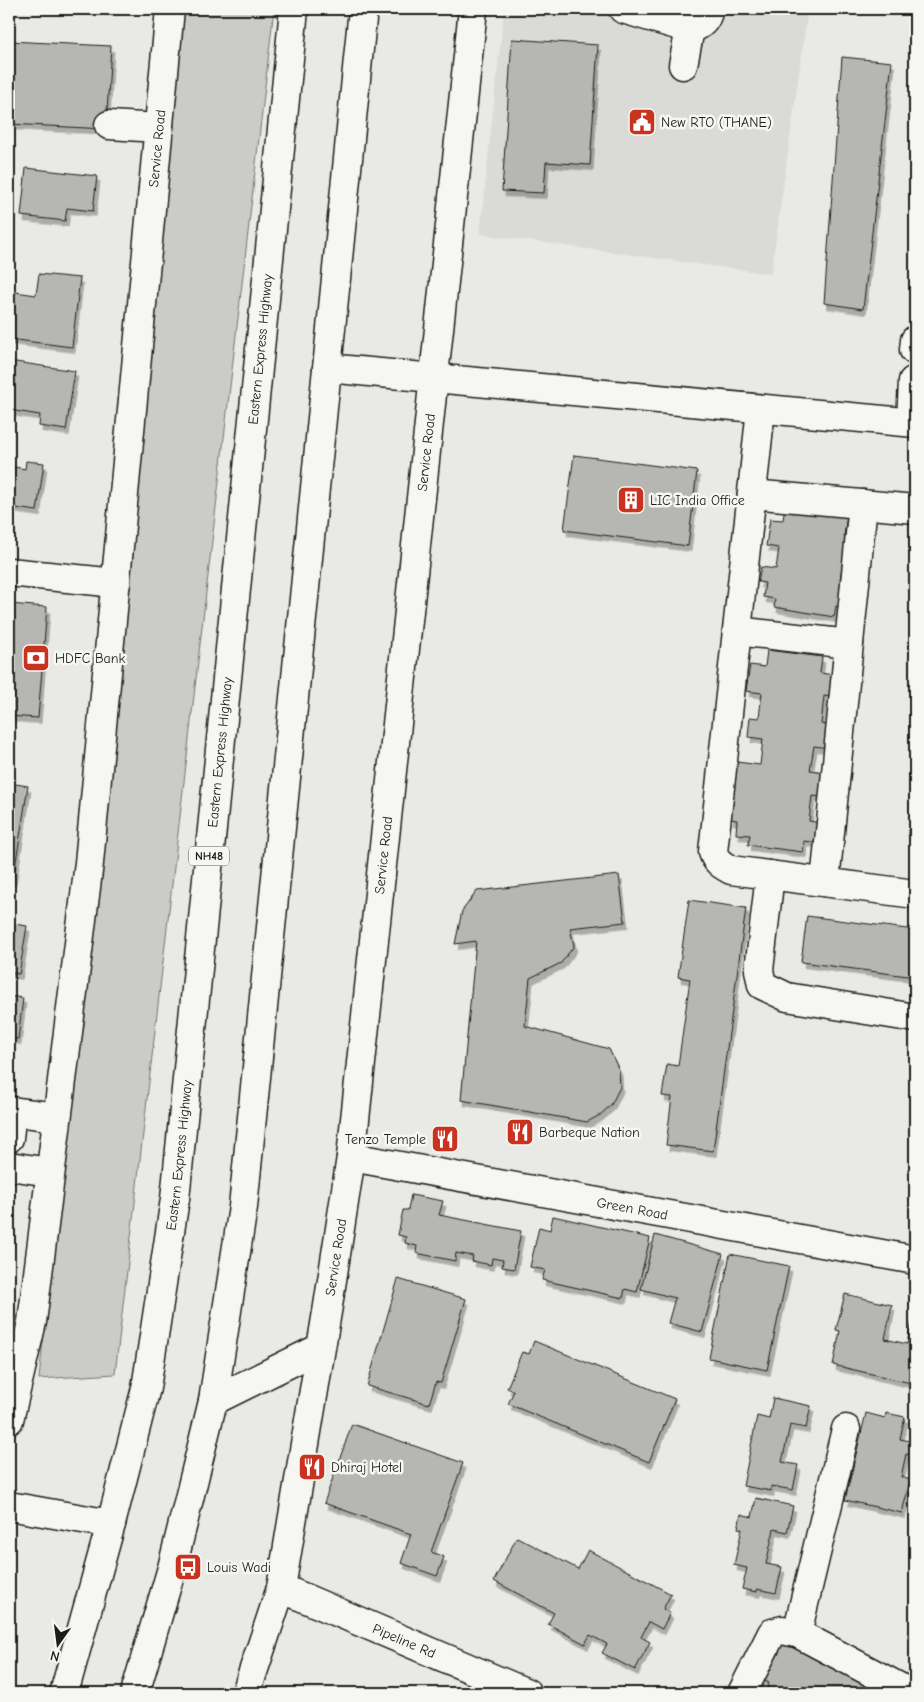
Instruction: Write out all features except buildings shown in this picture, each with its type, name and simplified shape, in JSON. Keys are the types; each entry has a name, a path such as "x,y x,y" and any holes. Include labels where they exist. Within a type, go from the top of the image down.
{"main road":[{"name":"Service Road","path":"9,1420 32,1322 89,863 170,9"},
{"name":"Eastern Express Highway","path":"64,1693 111,1524 146,1388 175,1199 294,9"},
{"path":"135,1693 172,1568 213,1401 243,1206 363,9"},
{"name":"Service Road","path":"246,1693 281,1588 351,1157 473,9"},
{"path":"622,9 690,29 700,26 707,18 709,9"},
{"path":"683,64 690,29"},
{"path":"109,125 159,128"},
{"path":"327,368 913,422 913,381"},
{"path":"761,408 713,852 715,858 731,870 915,894"},
{"path":"752,494 915,509"},
{"path":"824,882 864,504"},
{"path":"9,572 116,582"},
{"path":"737,631 849,644"},
{"path":"770,875 759,970 762,985 788,997 915,1018"},
{"path":"9,1138 10,1111 57,1117"},
{"name":"Green Road","path":"351,1157 915,1260"},
{"path":"9,1166 50,1172"},
{"path":"213,1401 320,1348"},
{"path":"797,1633 846,1429"},
{"path":"9,1506 111,1524"},
{"name":"Pipeline Rd","path":"281,1588 527,1693"},
{"path":"742,1693 772,1633 782,1630 797,1633 899,1687 901,1693"}],"shaded area":[{"path":"182,9 274,9 115,1374 39,1379"},
{"name":"New RTO (THANE)","path":"504,9 808,9 771,274 480,234"}],"place":[{"name":"New RTO (THANE)","path":"642,122"},
{"name":"LIC India Office","path":"631,500"},
{"name":"HDFC Bank","path":"36,658"},
{"name":"Barbeque Nation","path":"520,1132"},
{"name":"Tenzo Temple","path":"445,1139"},
{"name":"Dhiraj Hotel","path":"312,1467"},
{"name":"Louis Wadi","path":"188,1567"}]}
